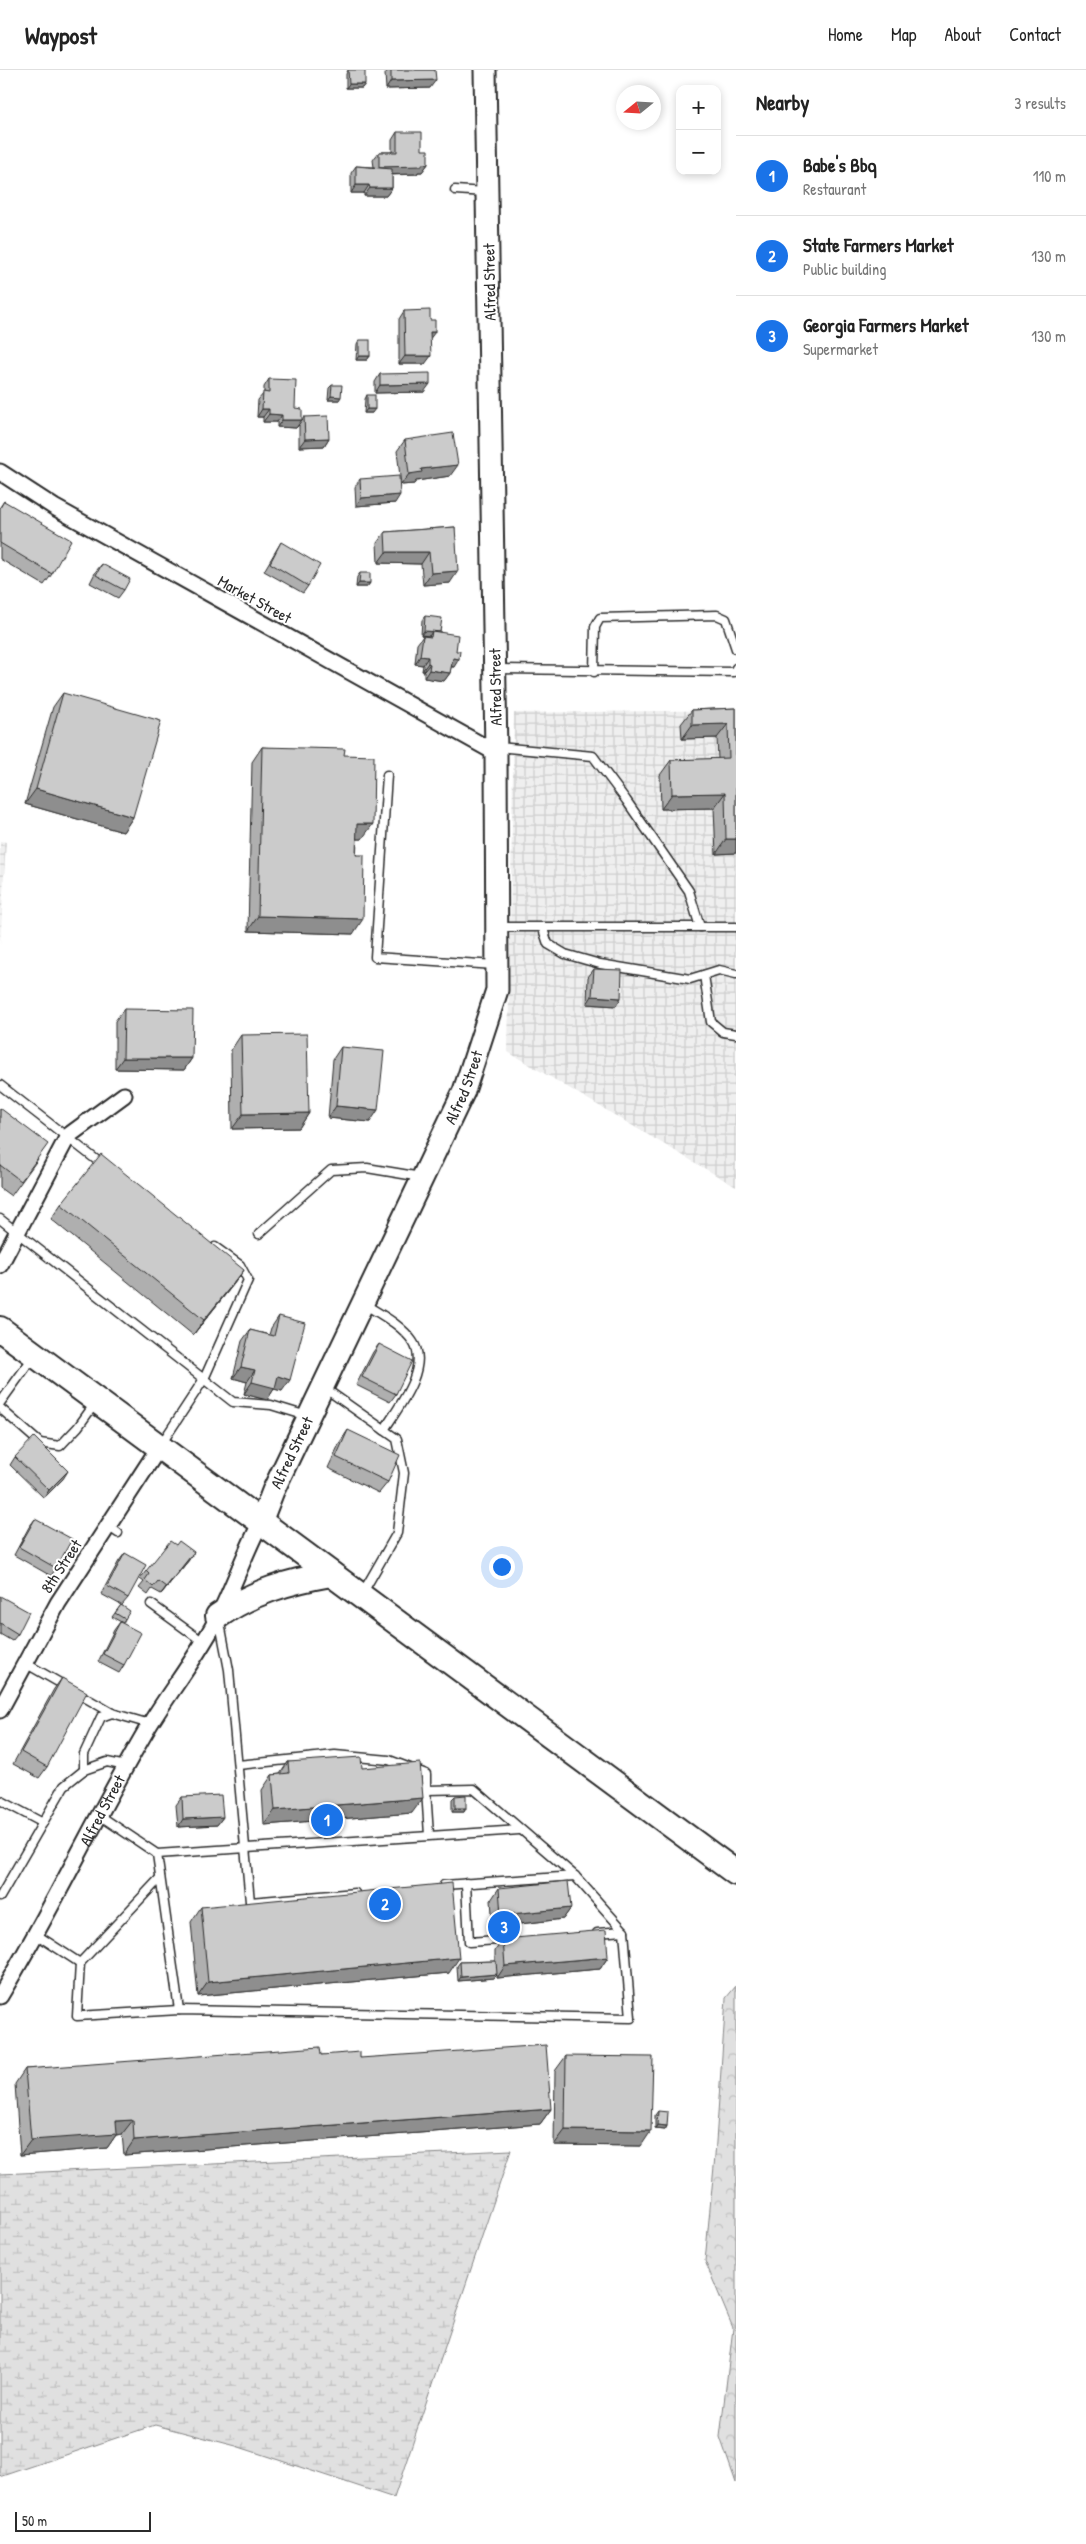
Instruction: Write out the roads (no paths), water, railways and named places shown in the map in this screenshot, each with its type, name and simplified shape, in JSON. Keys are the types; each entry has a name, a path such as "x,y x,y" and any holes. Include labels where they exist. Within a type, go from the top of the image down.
{"main road":[{"name":"Alfred Street","path":"261,1522 273,1491 464,1091 497,990 495,669 485,70"},
{"path":"0,1330 160,1446 736,1873"},
{"path":"218,1616 232,1606 292,1580 331,1574"}],"street":[{"name":"Market Street","path":"0,472 54,508 496,750"},
{"path":"0,1265 68,1136 124,1095"},
{"name":"8th Street","path":"0,1710 58,1603 113,1529 160,1446"},
{"name":"Alfred Street","path":"0,1996 36,1935 99,1815 150,1724 218,1616 246,1550 261,1522"}],"lane":[{"path":"455,190 487,192"},
{"path":"594,672 595,627 600,618 717,615 726,619 736,649"},
{"path":"495,669 594,672 734,672 736,668"},
{"path":"496,750 593,756 689,891 700,927"},
{"path":"387,776 375,957 497,965"},
{"path":"497,927 543,929 565,926 736,927"},
{"path":"543,929 548,944 565,954 600,964 690,979 719,970 736,974"},
{"path":"704,975 711,1022 722,1032 736,1034"},
{"path":"0,1085 68,1136 111,1172"},
{"path":"259,1234 331,1170 367,1168 424,1177"},
{"path":"0,1219 233,1402 272,1405 309,1416"},
{"path":"160,1446 204,1379 248,1280 240,1265 209,1244"},
{"path":"362,1303 392,1322 414,1342 420,1362 408,1392 384,1430"},
{"path":"0,1403 35,1355"},
{"path":"323,1386 397,1439 404,1473 397,1532 361,1596"},
{"path":"0,1408 40,1443 60,1446 78,1427 97,1400"},
{"path":"151,1604 202,1641"},
{"path":"218,1616 229,1670 250,1902 368,1892"},
{"path":"25,1663 112,1714 150,1724"},
{"path":"84,1770 84,1754 93,1731 101,1716 112,1714"},
{"path":"238,1765 335,1755 389,1760 426,1774 429,1835"},
{"path":"0,1897 64,1786 84,1770 107,1762 127,1766"},
{"path":"160,1878 80,1962 77,2016 180,2010 631,2018 624,1930 575,1876 519,1830 474,1789 426,1790"},
{"path":"0,1800 43,1823"},
{"path":"99,1815 157,1854 519,1830"},
{"path":"157,1854 180,2010"},
{"path":"437,1885 575,1876"},
{"path":"466,1883 469,1942 518,1938"},
{"path":"585,1933 624,1930"},
{"path":"36,1935 80,1962"}],"place":[{"name":"Babe's Bbq","path":"327,1820"},
{"name":"State Farmers Market","path":"385,1904"},
{"name":"Georgia Farmers Market","path":"504,1927"}]}
